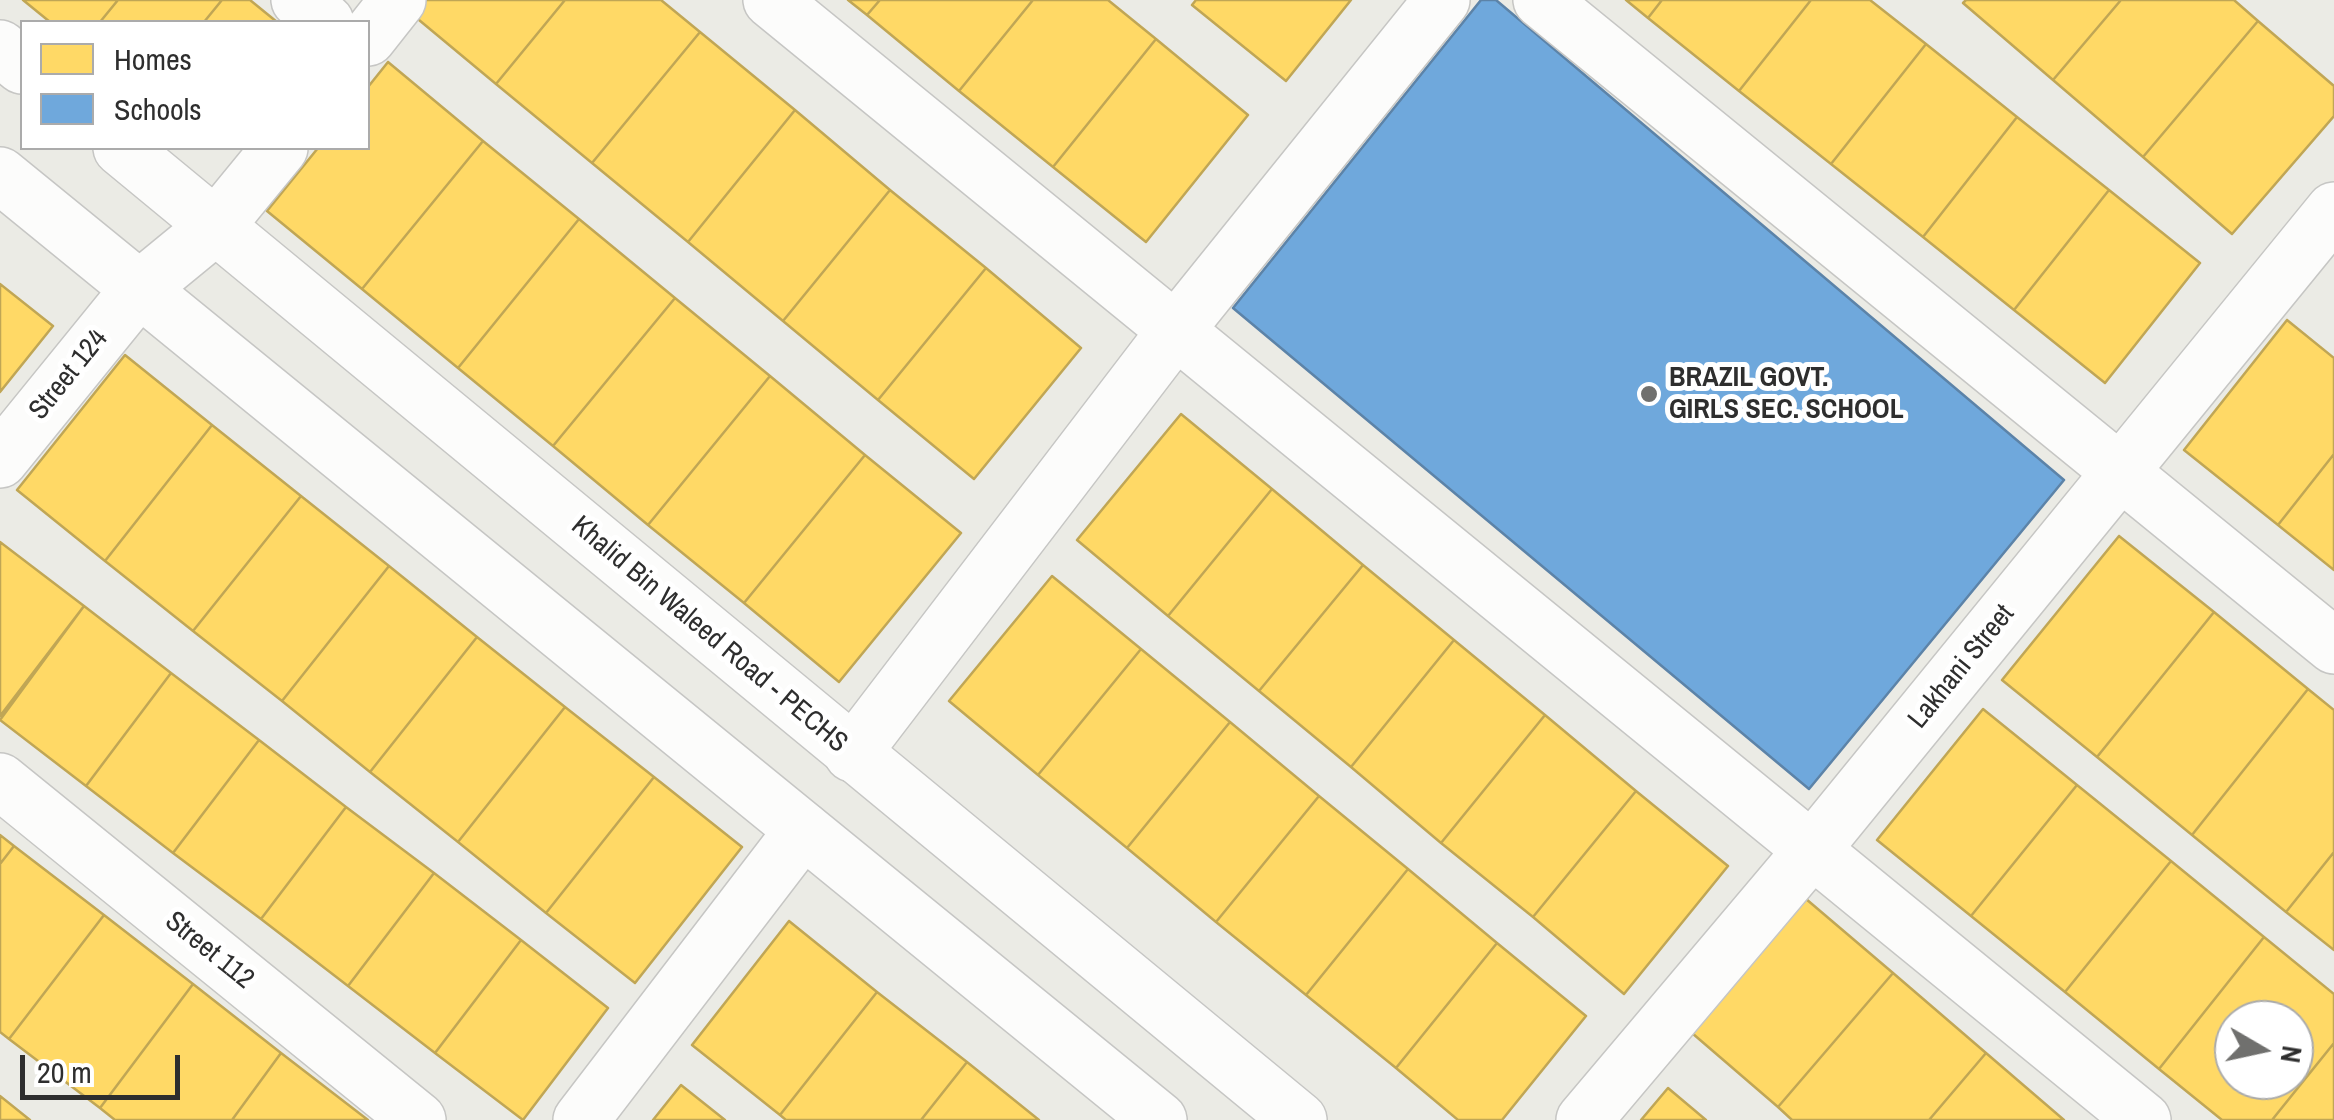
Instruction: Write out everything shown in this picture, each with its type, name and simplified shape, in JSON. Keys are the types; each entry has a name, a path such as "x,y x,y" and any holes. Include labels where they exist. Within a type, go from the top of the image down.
{"street":[{"path":"299,0 324,20"},
{"path":"370,35 398,0"},
{"path":"771,0 2143,1120"},
{"path":"852,754 1176,330 1442,0"},
{"path":"1541,0 2334,646"},
{"path":"0,48 20,64"},
{"name":"Khalid Bin Waleed Road - PECHS","path":"123,150 1300,1120"},
{"name":"Street 124","path":"0,460 138,290 216,226 278,150"},
{"path":"0,175 1159,1120"},
{"name":"Lakhani Street","path":"1584,1120 1812,850 2334,210"},
{"name":"Street 112","path":"0,781 418,1120"},
{"path":"581,1120 803,830"}],"building: Homes":[{"path":"23,0 118,0 102,20 48,20"},
{"path":"118,0 222,0 206,20 102,20"},
{"path":"222,0 250,0 275,20 206,20"},
{"path":"405,0 565,0 496,84 401,5"},
{"path":"565,0 661,0 700,32 592,163 496,84"},
{"path":"848,0 880,0 867,15"},
{"path":"880,0 1033,0 959,91 867,15"},
{"path":"1033,0 1108,0 1156,39 1053,167 959,91"},
{"path":"1196,0 1351,0 1286,81 1192,5"},
{"path":"1626,0 1662,0 1648,18"},
{"path":"1662,0 1811,0 1739,91 1648,18"},
{"path":"1811,0 1870,0 1926,44 1831,164 1739,91"},
{"path":"2121,0 2053,80 1963,3"},
{"path":"2121,0 2234,0 2258,21 2143,157 2053,80"},
{"path":"2258,21 2334,86 2334,116 2232,234 2143,157"},
{"path":"700,32 795,110 688,242 592,163"},
{"path":"1156,39 1248,115 1146,242 1053,167"},
{"path":"1926,44 2017,117 1923,237 1831,164"},
{"path":"388,62 483,141 362,289 267,211 316,150 370,150 370,84"},
{"path":"795,110 890,190 783,321 688,242"},
{"path":"2017,117 2109,190 2014,310 1923,237"},
{"path":"483,141 579,219 458,368 362,289"},
{"path":"890,190 986,268 878,400 783,321"},
{"path":"2109,190 2200,263 2105,383 2014,310"},
{"path":"579,219 675,298 553,446 458,368"},
{"path":"986,268 1081,348 974,479 878,400"},
{"path":"0,284 53,326 0,392"},
{"path":"675,298 770,376 648,525 553,446"},
{"path":"2287,320 2334,358 2334,454 2278,525 2184,450"},
{"path":"125,355 212,425 105,561 17,490"},
{"path":"770,376 865,455 744,603 648,525"},
{"path":"1181,414 1272,489 1168,616 1077,540"},
{"path":"212,425 301,496 193,631 105,561"},
{"path":"2334,454 2334,570 2278,525"},
{"path":"865,455 961,533 839,682 744,603"},
{"path":"1272,489 1363,565 1259,691 1168,616"},
{"path":"301,496 389,566 282,701 193,631"},
{"path":"2119,536 2214,612 2097,757 2002,680"},
{"path":"0,542 84,606 0,716"},
{"path":"1363,565 1454,640 1351,767 1259,691"},
{"path":"389,566 477,637 370,772 282,701"},
{"path":"1052,576 1141,649 1038,775 949,701"},
{"path":"84,606 171,673 86,786 0,720"},
{"path":"2214,612 2308,689 2192,835 2097,757"},
{"path":"477,637 565,707 458,842 370,772"},
{"path":"1454,640 1545,715 1441,843 1351,767"},
{"path":"1141,649 1230,722 1127,848 1038,775"},
{"path":"171,673 259,740 173,853 86,786"},
{"path":"2308,689 2334,710 2334,852 2286,912 2192,835"},
{"path":"565,707 654,777 546,913 458,842"},
{"path":"1983,709 2077,785 1971,916 1877,840"},
{"path":"1545,715 1636,791 1533,917 1441,843"},
{"path":"1230,722 1319,796 1216,922 1127,848"},
{"path":"259,740 346,807 261,919 173,853"},
{"path":"654,777 742,847 635,983 546,913"},
{"path":"2077,785 2171,861 2065,992 1971,916"},
{"path":"1636,791 1728,866 1624,994 1533,917"},
{"path":"1319,796 1408,869 1306,995 1216,922"},
{"path":"346,807 434,873 348,986 261,919"},
{"path":"0,835 14,846 0,864"},
{"path":"14,846 104,915 9,1039 0,1032 0,864"},
{"path":"2334,852 2334,950 2286,912"},
{"path":"2171,861 2264,937 2159,1069 2065,992"},
{"path":"1408,869 1497,943 1396,1068 1306,995"},
{"path":"434,873 521,940 435,1053 348,986"},
{"path":"1799,893 1893,973 1778,1107 1685,1027"},
{"path":"104,915 193,984 100,1108 9,1039"},
{"path":"789,921 877,992 780,1115 692,1045"},
{"path":"2264,937 2334,994 2334,1043 2314,1068 2314,1000 2214,1000 2214,1100 2288,1100 2272,1120 2222,1120 2159,1069"},
{"path":"521,940 608,1008 523,1120 435,1053"},
{"path":"1497,943 1586,1016 1502,1120 1458,1120 1396,1068"},
{"path":"1893,973 1986,1053 1929,1120 1792,1120 1778,1107"},
{"path":"193,984 281,1053 232,1120 115,1120 100,1108"},
{"path":"877,992 967,1062 921,1120 786,1120 780,1115"},
{"path":"2334,1043 2334,1120 2272,1120 2288,1100 2314,1100 2314,1068"},
{"path":"281,1053 368,1120 232,1120"},
{"path":"1986,1053 2064,1120 1929,1120"},
{"path":"967,1062 1039,1120 921,1120"},
{"path":"681,1085 725,1120 653,1120"},
{"path":"1668,1088 1706,1120 1641,1120"},
{"path":"0,1096 30,1120 0,1120"}],"building: Schools":[{"name":"BRAZIL GOVT. GIRLS SEC. SCHOOL","path":"1481,0 1496,0 2064,480 1809,789 1233,308"}],"place":[{"name":"BRAZIL GOVT. GIRLS SEC. SCHOOL","path":"1649,394"}]}
